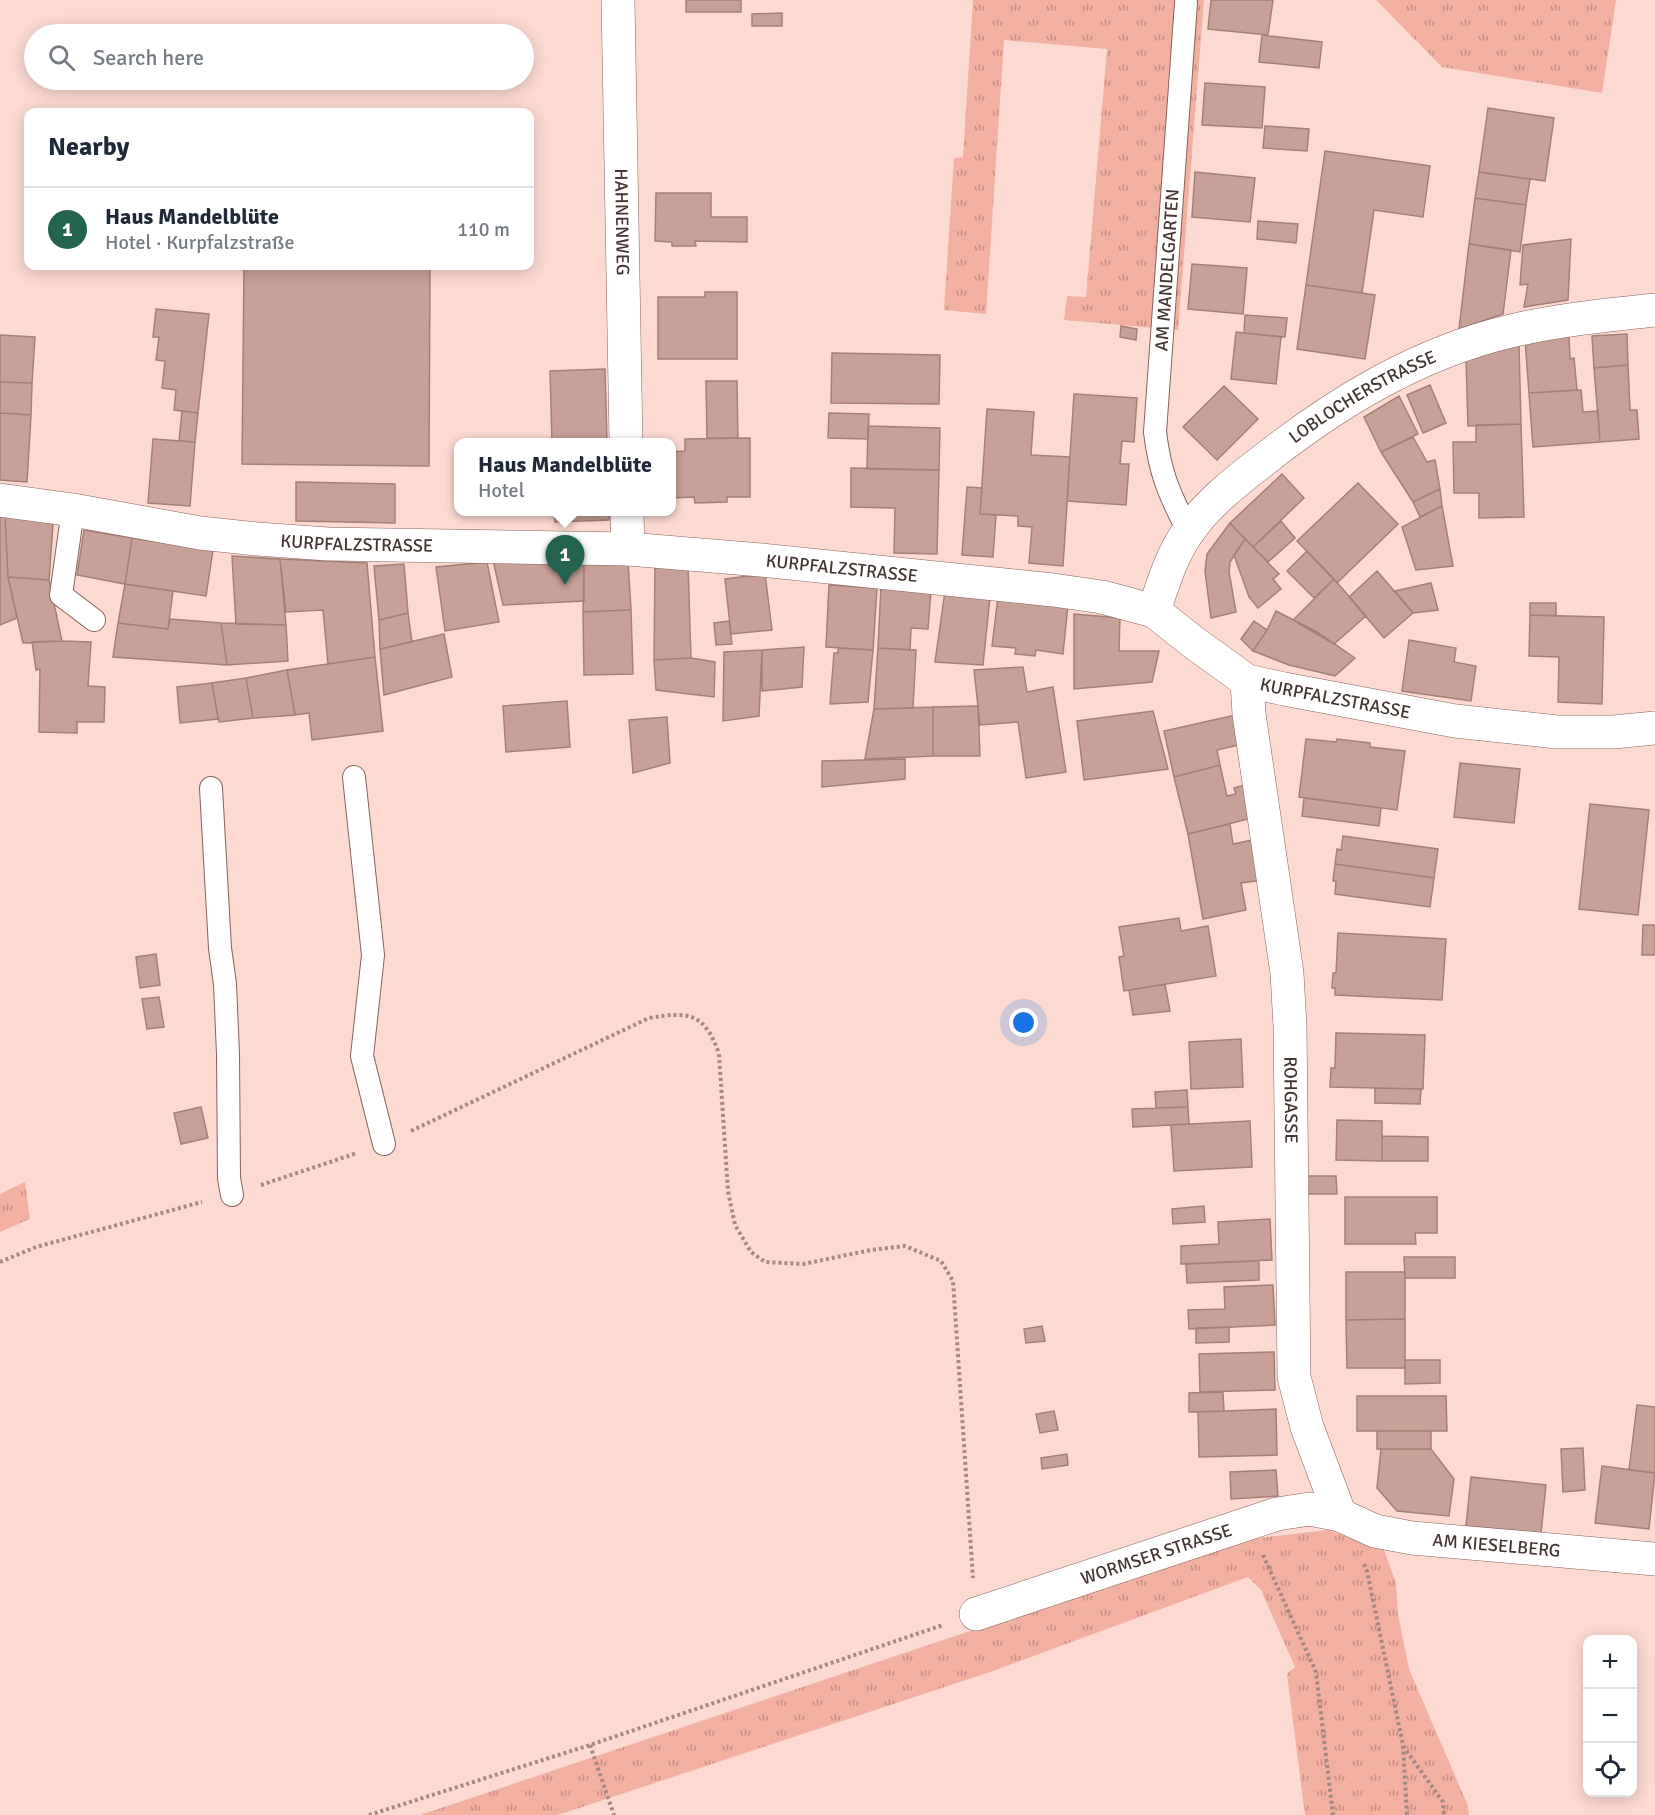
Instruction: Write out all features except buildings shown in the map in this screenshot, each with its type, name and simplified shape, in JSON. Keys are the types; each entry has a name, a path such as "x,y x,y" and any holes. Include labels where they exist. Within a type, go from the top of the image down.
{"street":[{"name":"HAHNENWEG","path":"618,0 626,438"},
{"name":"LOBLOCHERSTRASSE","path":"1154,611 1170,563 1188,531 1221,496 1249,471 1313,422 1360,393 1418,362 1464,345 1510,332 1548,324 1655,310"},
{"name":"KURPFALZSTRASSE","path":"0,501 72,510 200,533 328,544 628,549 785,562 1053,590 1102,597 1154,611 1247,681 1455,722 1557,732 1655,729"},
{"path":"627,516 628,549"},
{"name":"ROHGASSE","path":"1247,681 1249,714 1287,973 1290,1026 1294,1377 1307,1427 1340,1515"},
{"name":"WORMSER STRASSE","path":"976,1614 1277,1514 1310,1509 1340,1515"},
{"name":"AM KIESELBERG","path":"1340,1515 1375,1531 1412,1538 1655,1559"}],"lane":[{"name":"AM MANDELGARTEN","path":"1186,3 1155,432 1158,461 1167,488 1188,531"},
{"path":"72,510 61,595 94,620"},
{"path":"354,777 373,955 362,1056 384,1144"},
{"path":"211,788 220,948 226,995 229,1178 232,1195"}],"path":[{"path":"0,1262 36,1246 232,1195 384,1144 649,1018 675,1013 702,1021 713,1034 719,1054 728,1191 735,1225 751,1252 765,1262 803,1264 905,1246 941,1262 953,1281 976,1614 590,1745 369,1815"},
{"path":"1340,1515 1367,1570 1403,1746 1407,1815"},
{"path":"1249,1523 1316,1672 1333,1815"},
{"path":"590,1745 614,1815"},
{"path":"1403,1746 1443,1802 1444,1815"}],"green space":[{"path":"973,0 1204,0 1178,330 1064,320 1067,296 1086,297 1107,49 1004,40 986,314 944,310 954,158 963,157"},
{"path":"1376,0 1616,0 1602,93 1442,67"},
{"path":"25,1182 30,1219 0,1232 0,1194"},
{"path":"1328,1530 1384,1550 1396,1583 1398,1614 1409,1669 1468,1806 1469,1815 1305,1815 1287,1674 1295,1667 1261,1590 1248,1577 993,1671 558,1815 420,1815 1242,1540"}],"place":[{"name":"Haus Mandelblüte","path":"565,585"}]}
